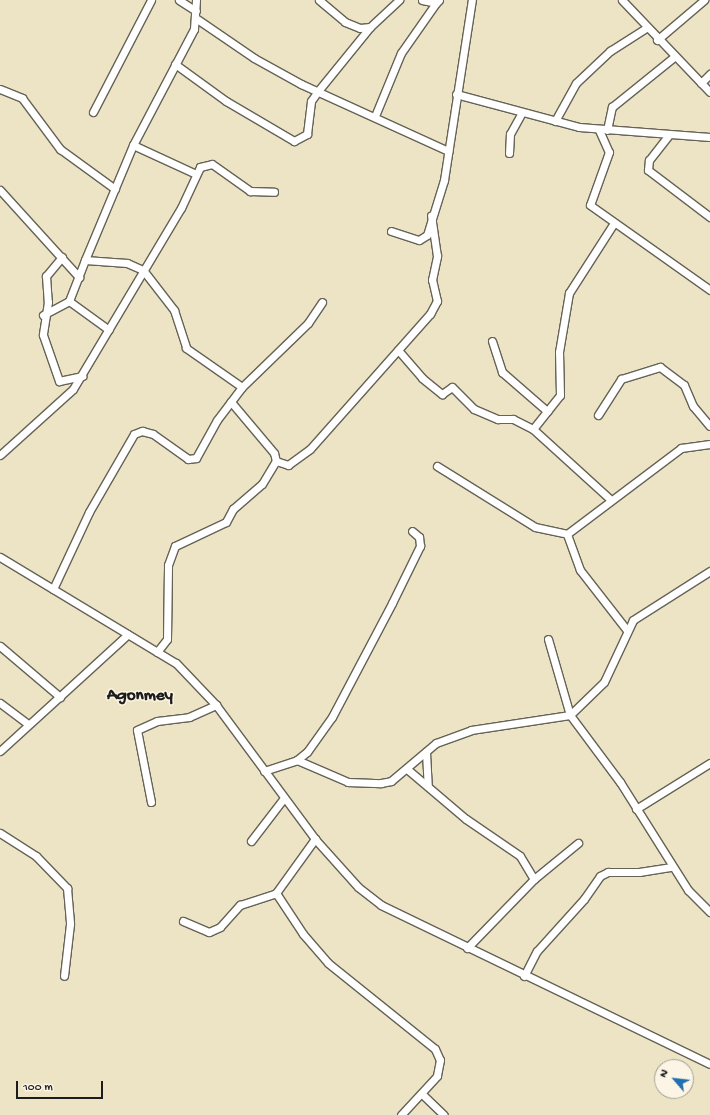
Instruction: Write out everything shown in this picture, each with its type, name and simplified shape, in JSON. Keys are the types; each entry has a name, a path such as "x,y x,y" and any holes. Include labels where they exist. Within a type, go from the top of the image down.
{"street":[{"path":"93,112 151,0"},
{"path":"179,0 196,11"},
{"path":"43,315 69,301 133,145 197,19 196,0"},
{"path":"319,0 353,26 370,27"},
{"path":"175,64 226,101 294,141 307,134 311,101 318,91 370,27 399,0"},
{"path":"375,116 401,53 438,2 422,0"},
{"path":"391,231 423,239 448,151 472,0"},
{"path":"622,0 657,40 710,92"},
{"path":"657,40 704,0"},
{"path":"197,19 254,58 318,91 448,151"},
{"path":"555,121 576,83 610,51 646,28"},
{"path":"674,57 612,108 603,130 609,152 590,205 614,223 674,261 710,290"},
{"path":"701,83 710,74"},
{"path":"0,89 22,98 60,149 115,189"},
{"path":"456,94 521,114 603,130 668,136 710,137"},
{"path":"509,153 510,134 521,114"},
{"path":"668,136 649,160 648,170 710,218"},
{"path":"133,145 196,174"},
{"path":"0,455 34,427 82,376 196,174 206,163 212,164 250,191 274,192"},
{"path":"0,190 80,277"},
{"path":"276,461 288,465 310,449 398,350 421,327 437,301 432,280 437,256 431,215"},
{"path":"534,429 561,388 558,359 569,293 614,223"},
{"path":"62,257 46,276 48,302 43,315 42,335 57,378 63,382 82,376"},
{"path":"85,260 127,263 143,270 174,310 186,348 242,387"},
{"path":"69,301 109,330"},
{"path":"53,589 89,512 134,434 142,431 153,434 192,460 242,387 308,323 322,302"},
{"path":"492,341 502,372 547,411"},
{"path":"398,350 442,394 452,387 474,409 498,419 513,419 534,429 611,500"},
{"path":"598,414 621,379 660,367 684,385 693,406 710,426"},
{"path":"157,652 167,639 168,565 175,546 226,522 233,509 262,484 276,461 274,453 231,402"},
{"path":"568,534 681,448 710,444"},
{"path":"437,466 535,526 568,534"},
{"path":"264,771 297,760 307,752 332,717 420,546 419,537 412,531"},
{"path":"568,534 580,570 626,629"},
{"path":"0,557 176,663 216,706 315,839 358,887 381,905 524,976 710,1064"},
{"path":"297,760 348,782 367,785 392,781 436,743 471,730 570,715 604,682 626,629 646,610 710,571"},
{"path":"0,751 128,634"},
{"path":"548,639 570,715 636,809 688,890 710,912"},
{"path":"0,646 60,697"},
{"path":"0,703 28,724"},
{"path":"151,802 137,730 157,721 189,717 216,706"},
{"path":"426,752 428,786"},
{"path":"636,809 710,763"},
{"path":"407,768 466,819 520,856 534,879"},
{"path":"251,841 284,798"},
{"path":"0,833 25,847 67,888 70,924 64,976"},
{"path":"183,921 209,932 220,928 240,905 276,893 315,839"},
{"path":"467,948 534,879 578,843"},
{"path":"524,976 537,951 584,899 600,876 608,872 639,872 672,867"},
{"path":"276,893 328,963 435,1049 440,1060 437,1076 401,1115"},
{"path":"422,1094 444,1115"}],"district":[{"name":"Agonmey","path":"140,697"}]}
